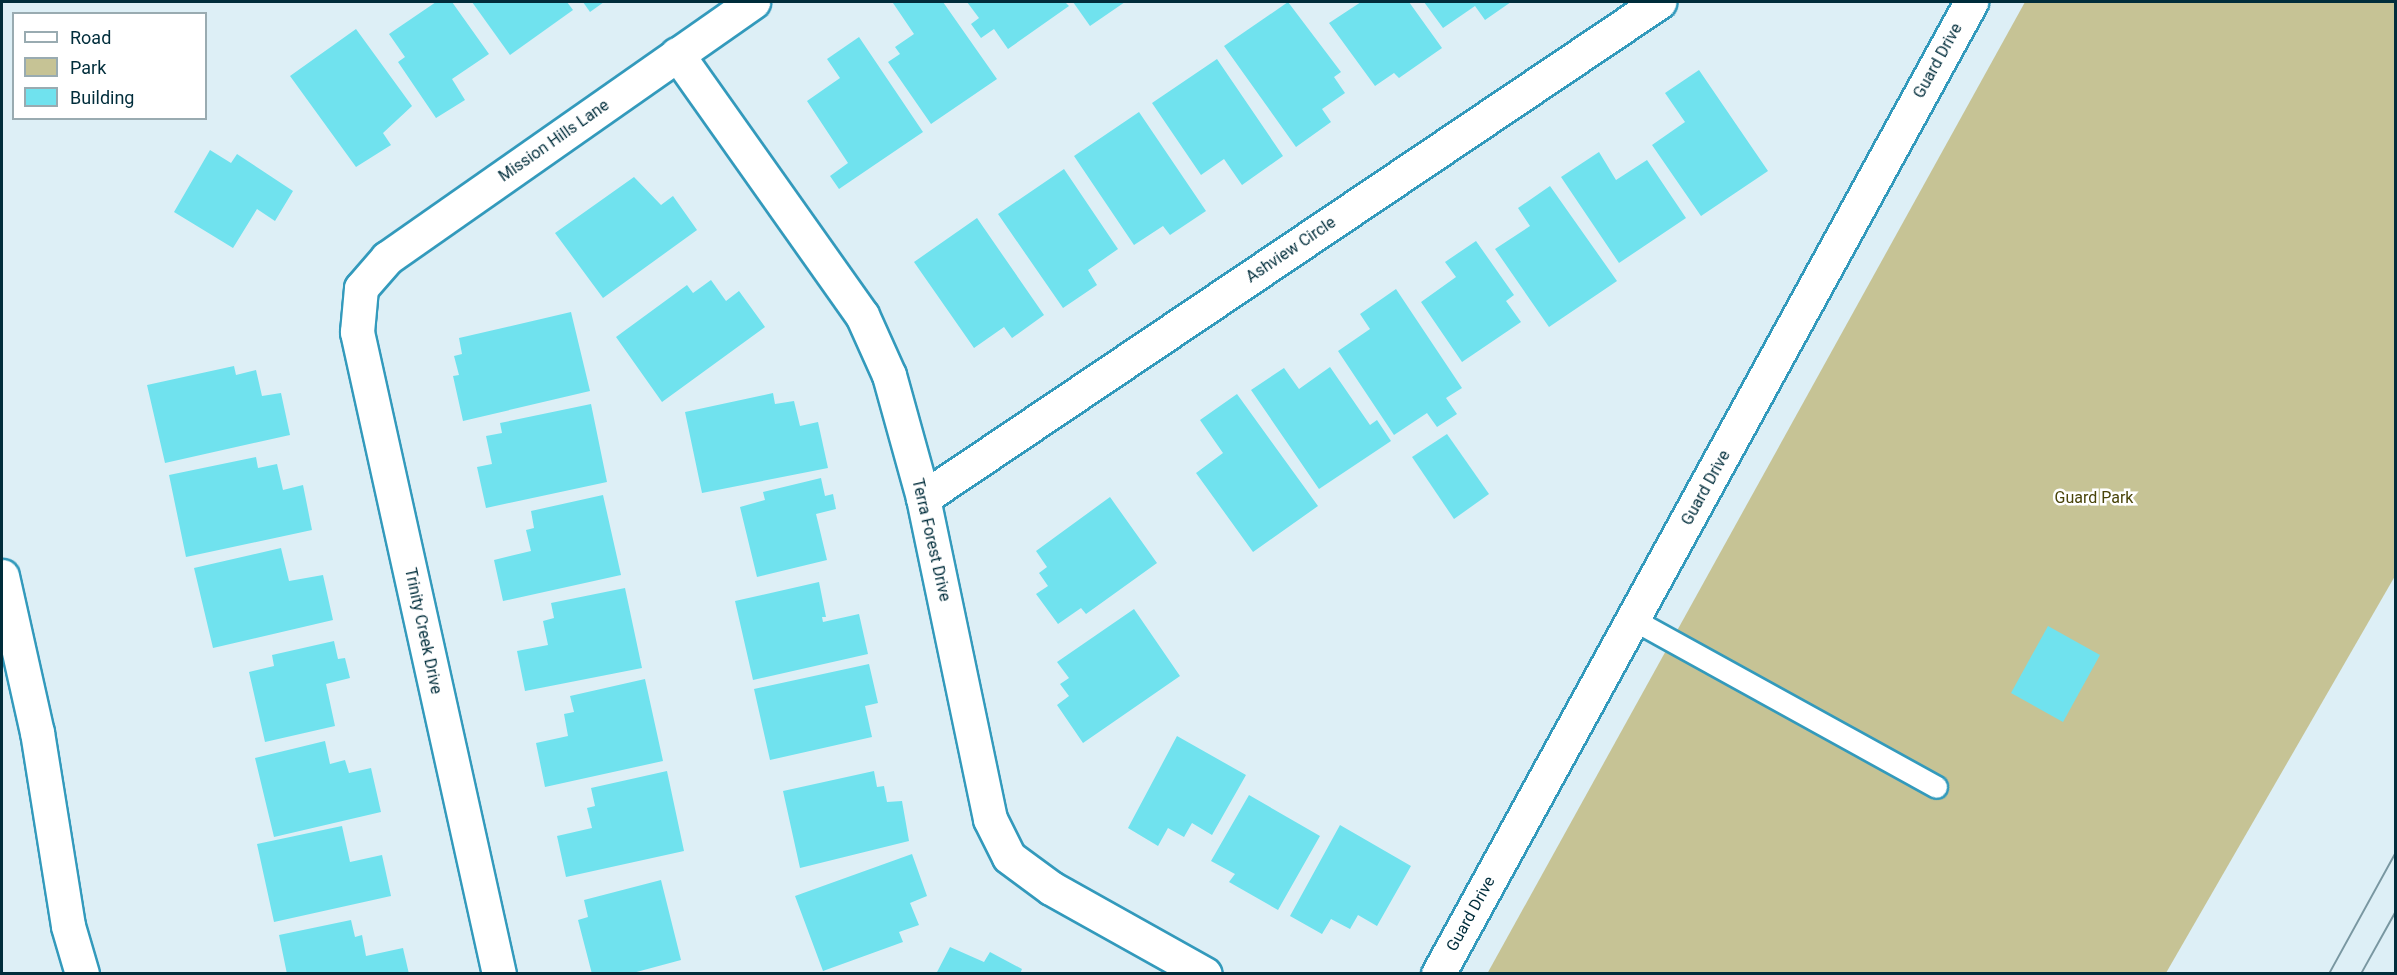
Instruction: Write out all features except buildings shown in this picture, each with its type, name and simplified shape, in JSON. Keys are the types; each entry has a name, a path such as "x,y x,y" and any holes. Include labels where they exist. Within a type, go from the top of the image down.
{"main road":[{"name":"Mission Hills Lane","path":"361,288 387,258 753,2"},
{"name":"Ashview Circle","path":"923,498 1659,2"},
{"name":"Guard Drive","path":"1438,974 1971,2"},
{"name":"Terra Forest Drive","path":"677,54 862,315 889,375 923,498 990,819 1009,857 1051,888 1205,974"},
{"name":"Trinity Creek Drive","path":"361,288 357,332 499,974"},
{"path":"2,576 37,732 68,926 82,974"}],"lane":[{"path":"1634,620 1936,787"}],"green space":[{"name":"Guard Park","path":"2025,2 2395,2 2395,576 2166,973 1487,974"}],"tram line":[{"path":"2329,974 2396,852"},
{"path":"2361,974 2396,911"}]}
